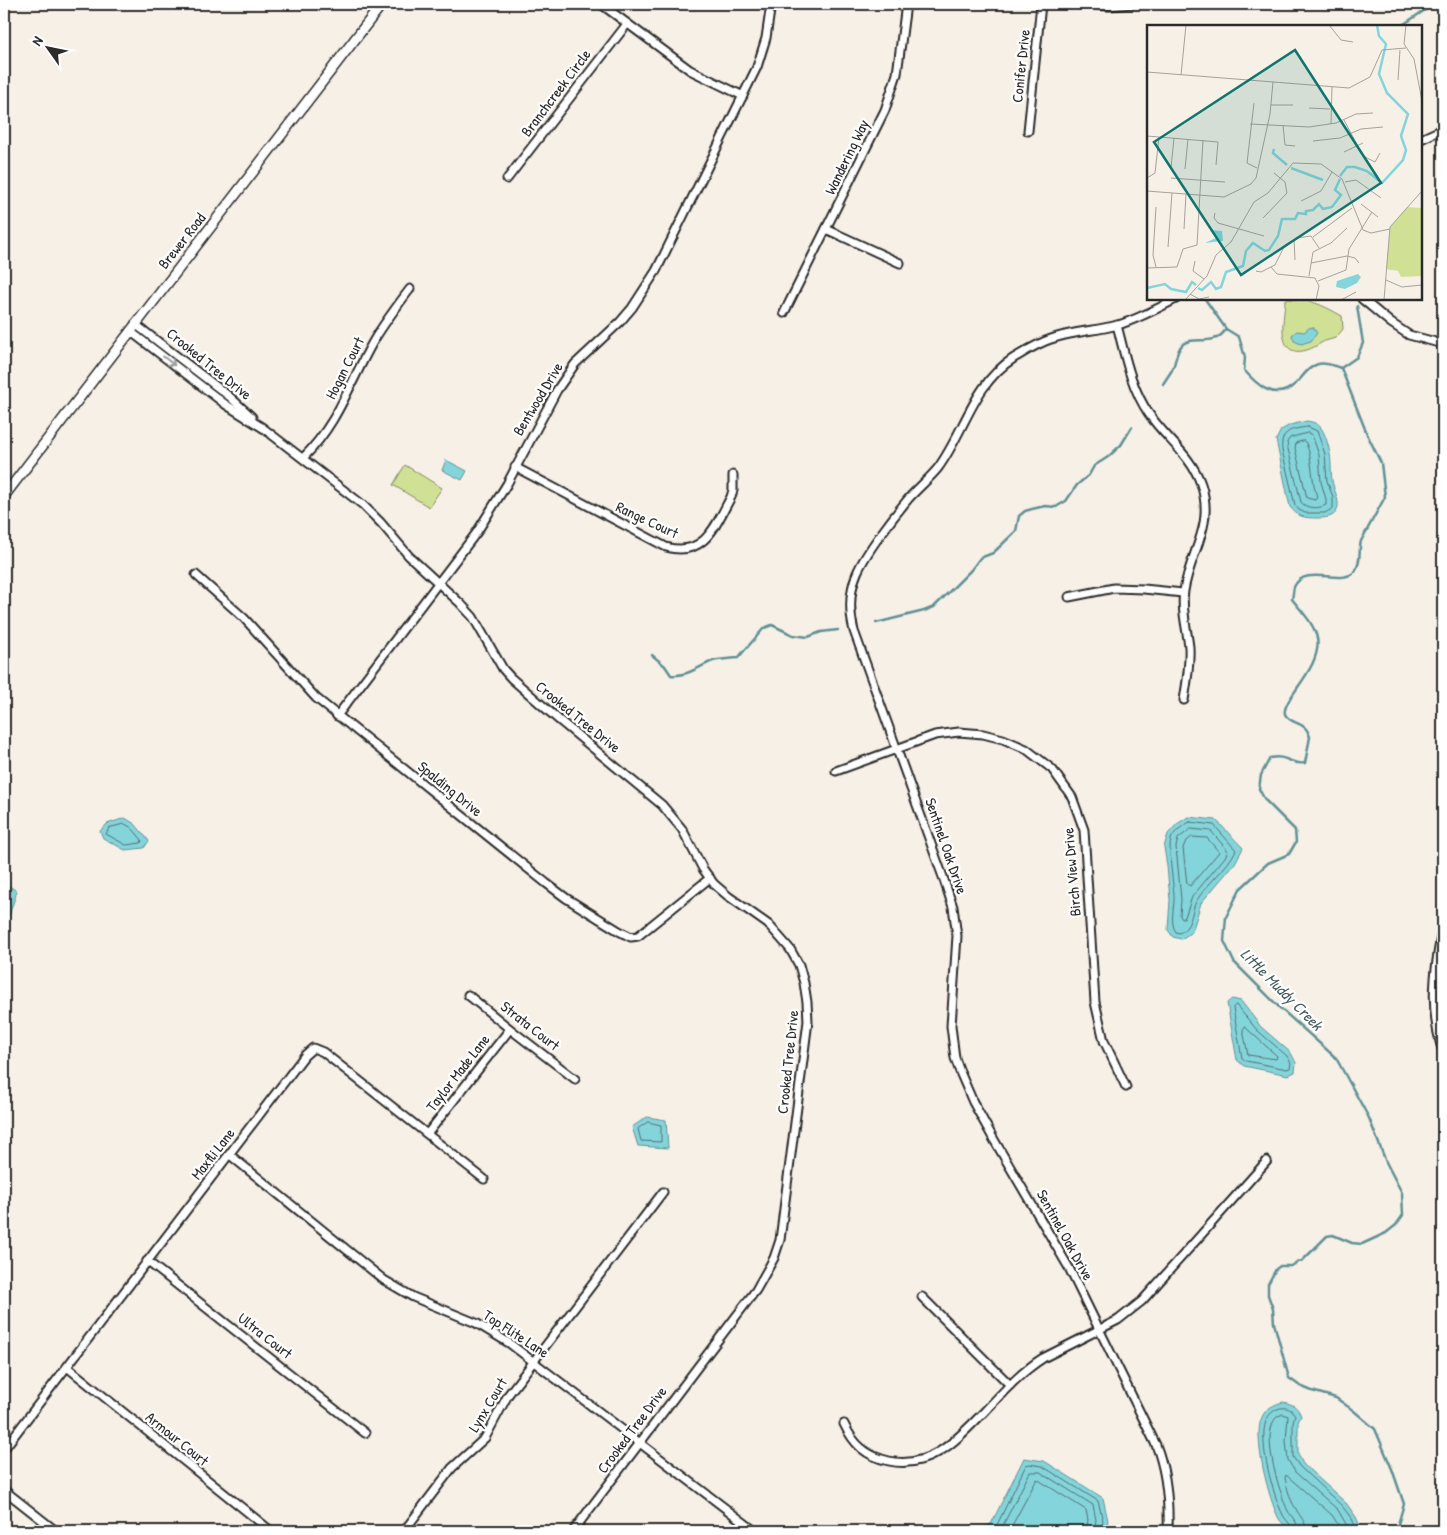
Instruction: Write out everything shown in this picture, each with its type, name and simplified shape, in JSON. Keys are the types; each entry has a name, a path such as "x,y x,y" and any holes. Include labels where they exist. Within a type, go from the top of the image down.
{"street":[{"name":"Brewer Road","path":"4,496 382,4"},
{"path":"601,4 690,70 743,96"},
{"name":"Bentwood Drive","path":"337,716 491,512 557,390 575,364 620,322 656,271 743,96 763,50 771,4"},
{"name":"Wandering Way","path":"784,313 892,92 901,49 906,4"},
{"name":"Conifer Drive","path":"1028,131 1041,4"},
{"path":"1086,4 1110,6 1132,4"},
{"name":"Branchcreek Circle","path":"507,179 627,24"},
{"path":"1422,139 1443,129"},
{"path":"826,229 900,263"},
{"name":"Hogan Court","path":"302,458 315,445 330,425 374,341 410,289"},
{"name":"Sentinel Oak Drive","path":"1168,1531 1167,1487 1159,1455 1100,1329 1060,1251 993,1138 960,1072 951,1026 957,955 956,921 943,877 852,621 850,602 854,581 869,552 904,506 939,466 975,398 1001,367 1050,339 1117,325 1152,312 1174,300"},
{"path":"1363,300 1408,335 1443,344"},
{"path":"1117,325 1138,394 1149,414 1189,460 1201,484 1205,500 1202,538 1187,576 1184,593 1189,659 1184,700"},
{"name":"Crooked Tree Drive","path":"133,327 225,404 263,428 363,505 409,556 473,617 503,669 520,687 662,805 682,829 699,863 710,878 728,896 769,925 782,939 796,960 804,983 808,1021 784,1221 774,1258 756,1290 572,1531"},
{"name":"Range Court","path":"516,467 666,547 679,550 692,547 709,536 734,490 733,475"},
{"name":"Spalding Drive","path":"196,575 237,612 298,680 337,716 546,883 566,898 619,931 631,937 638,936 710,878"},
{"path":"1069,597 1114,588 1184,593"},
{"name":"Birch View Drive","path":"836,771 935,735 971,732 1015,743 1034,754 1052,770 1066,788 1077,807 1084,830 1097,1017 1109,1054 1126,1087"},
{"path":"1443,927 1440,953 1434,978 1434,1009 1443,1052"},
{"name":"Strata Court","path":"468,995 510,1030 575,1079"},
{"name":"Taylor Made Lane","path":"428,1134 510,1030"},
{"name":"Maxfli Lane","path":"4,1450 305,1055 313,1048 323,1052 484,1179"},
{"name":"Top Flite Lane","path":"230,1155 384,1280 413,1297 493,1332 755,1531"},
{"path":"844,1424 858,1447 881,1459 895,1462 916,1462 932,1456 955,1441 1010,1385 1043,1358 1128,1313 1142,1301 1267,1161"},
{"name":"Lynx Court","path":"404,1531 452,1468 485,1438 502,1403 663,1192"},
{"name":"Ultra Court","path":"147,1261 365,1433"},
{"path":"922,1297 1010,1385"},
{"name":"Armour Court","path":"67,1368 271,1531"},
{"path":"4,1490 56,1531"}],"green space":[{"path":"1285,300 1301,300 1328,308 1342,316 1343,329 1335,338 1324,341 1311,349 1294,351 1286,345 1283,324"},
{"path":"405,465 442,488 429,507 393,485"}],"water":[{"path":"1313,327 1317,333 1311,341 1301,344 1294,341 1292,335 1297,331 1304,332"},
{"path":"1307,421 1320,426 1329,448 1332,480 1338,505 1336,513 1329,517 1305,517 1296,513 1290,507 1276,440 1281,430 1290,425"},
{"path":"446,460 467,471 462,480 442,470"},
{"path":"1188,817 1216,820 1243,848 1235,863 1201,903 1192,932 1181,939 1173,937 1168,930 1170,900 1164,847 1168,834 1177,824"},
{"path":"125,818 135,824 149,841 144,848 125,850 103,838 100,831 107,824"},
{"path":"4,883 17,891 8,919 4,920"},
{"path":"1232,999 1241,1001 1261,1027 1291,1053 1296,1063 1295,1072 1288,1075 1244,1066 1237,1060 1227,1003"},
{"path":"647,1117 666,1120 668,1148 638,1146 632,1127"},
{"path":"1283,1402 1295,1406 1301,1416 1298,1422 1298,1454 1303,1464 1346,1503 1356,1517 1362,1531 1289,1531 1279,1519 1263,1468 1260,1453 1259,1426 1266,1411"},
{"path":"1024,1458 1044,1461 1103,1498 1108,1521 1104,1531 976,1531 991,1524"}],"waterway":[{"name":"Little Muddy Creek","path":"1402,25 1434,4"},
{"name":"Little Muddy Creek","path":"1206,300 1226,329 1239,337 1245,357 1244,370 1267,390 1273,392 1287,390 1318,364 1327,364 1341,368 1367,434 1381,463 1385,497 1361,541 1359,560 1355,571 1342,577 1306,577 1299,580 1294,587 1292,599 1313,627 1317,638 1317,649 1314,660 1285,708 1285,714 1289,719 1302,725 1310,737 1305,763 1296,763 1276,757 1270,758 1261,775 1259,789 1265,800 1295,830 1296,842 1289,854 1268,863 1240,889 1226,917 1224,941 1234,962 1280,1008 1336,1058 1369,1118 1386,1162 1402,1193 1403,1215 1396,1225 1386,1233 1362,1244 1352,1243 1333,1235 1327,1236 1303,1260 1291,1266 1280,1266 1276,1269 1268,1284 1268,1295 1273,1309 1274,1323 1289,1378 1300,1386 1336,1398 1375,1429 1404,1504 1396,1531"},
{"path":"1341,368 1357,357 1363,343 1357,306"},
{"path":"1163,384 1172,370 1177,353 1183,344 1216,338 1226,329"},
{"path":"876,623 934,607 971,570 980,558 993,553 1016,531 1019,516 1025,511 1045,506 1056,507 1066,501 1077,485 1089,475 1094,466 1121,445 1132,427"},
{"path":"652,655 665,666 671,675 677,675 687,673 713,661 738,658 764,628 772,625 793,635 808,637 821,632 838,630"}]}
